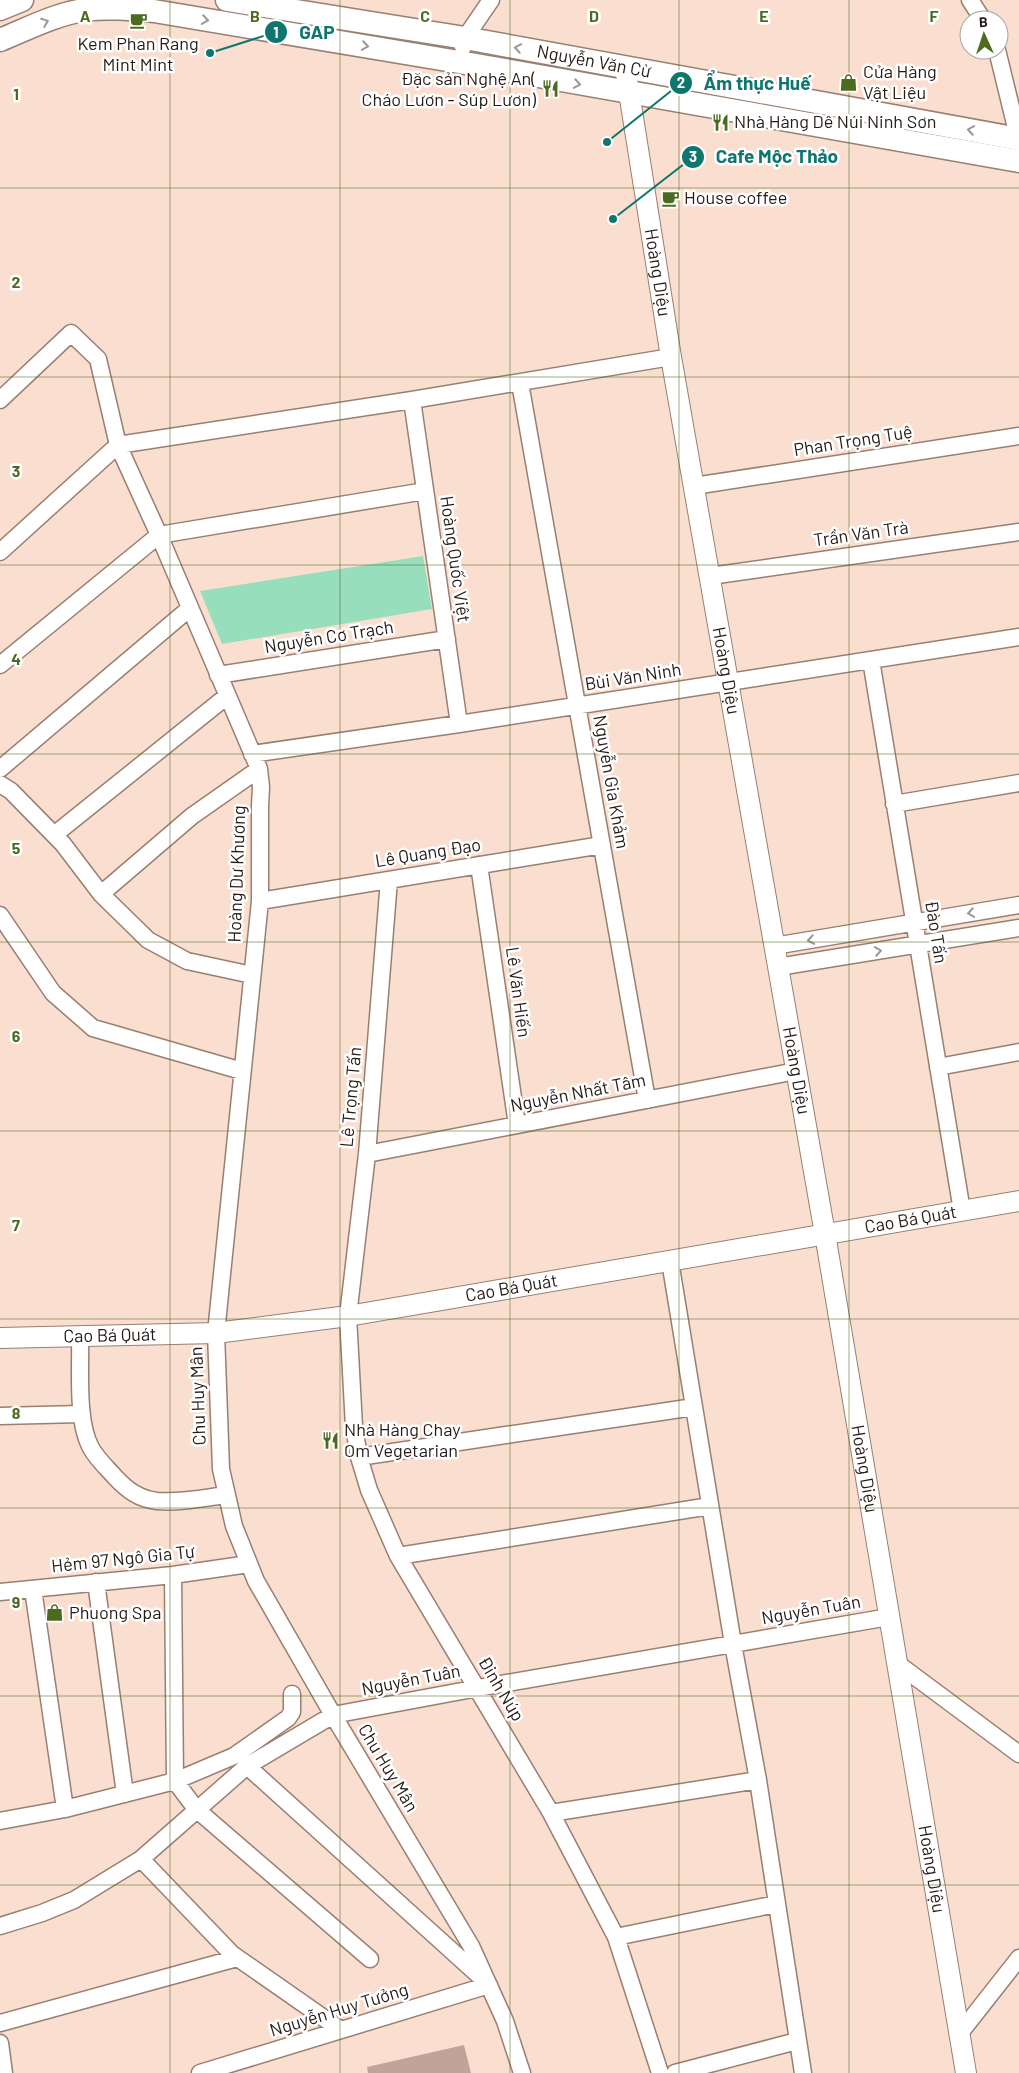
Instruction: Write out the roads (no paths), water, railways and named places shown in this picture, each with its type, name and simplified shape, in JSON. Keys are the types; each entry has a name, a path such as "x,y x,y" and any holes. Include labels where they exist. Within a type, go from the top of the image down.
{"main road":[{"path":"0,9 22,0"},
{"name":"Nguyễn Văn Cừ","path":"227,0 464,38 1019,139"},
{"name":"Nguyễn Văn Cừ","path":"0,40 70,13 82,5 154,11 460,62 1019,161"}],"street":[{"path":"460,62 464,38 491,0"},
{"path":"1000,60 1019,139"},
{"name":"Hoàng Diệu","path":"625,67 671,357 825,1234 966,2073"},
{"name":"Hoàng Dư Khương","path":"0,400 71,333 98,359 118,445 159,534 256,762 262,787 260,806 260,901 216,1333"},
{"path":"0,552 118,445 412,400 671,357"},
{"name":"Nguyễn Gia Khảm","path":"520,382 648,1100"},
{"name":"Hoàng Quốc Việt","path":"412,400 459,724"},
{"name":"Phan Trọng Tuệ","path":"694,486 1019,436"},
{"path":"0,665 159,534 425,491"},
{"name":"Trần Văn Trà","path":"710,576 1019,532"},
{"path":"0,769 190,608"},
{"name":"Bùi Văn Ninh","path":"256,762 459,724 1019,637"},
{"name":"Nguyễn Cơ Trạch","path":"218,675 447,638"},
{"name":"Đào Tấn","path":"871,660 962,1211"},
{"path":"54,835 227,696"},
{"path":"101,894 256,762"},
{"path":"894,804 1019,783"},
{"path":"0,784 11,791 63,844 101,894 148,940 187,961 252,975"},
{"name":"Lê Quang Đạo","path":"260,901 602,845"},
{"name":"Lê Văn Hiến","path":"479,865 517,1125"},
{"name":"Lê Trọng Tấn","path":"348,1316 367,1154 389,880"},
{"path":"774,946 1019,905"},
{"path":"0,915 53,993 92,1028 242,1071"},
{"path":"778,967 1019,928"},
{"path":"938,1067 1019,1052"},
{"name":"Nguyễn Nhất Tâm","path":"367,1154 796,1071"},
{"name":"Cao Bá Quát","path":"0,1338 216,1333 348,1316 1019,1201"},
{"path":"670,1261 733,1644 758,1780 803,2073"},
{"name":"Đinh Núp","path":"348,1316 354,1427 359,1457 369,1490 398,1556 551,1813 616,1937 660,2073"},
{"name":"Chu Huy Mân","path":"216,1333 221,1468 234,1526 256,1581 333,1715 471,1946 505,2020 522,2073"},
{"path":"80,1337 81,1414 90,1446 113,1475 136,1496 156,1501 178,1501 226,1495"},
{"path":"359,1457 694,1407"},
{"path":"0,1416 81,1414"},
{"path":"398,1556 710,1506"},
{"name":"Hẻm 97 Ngô Gia Tự","path":"0,1592 173,1575 250,1564"},
{"path":"173,1575 174,1781 196,1810 370,1959"},
{"path":"96,1582 126,1794"},
{"path":"33,1589 65,1809"},
{"name":"Nguyễn Tuân","path":"0,1926 42,1913 74,1900 141,1860 248,1766 333,1715 889,1617"},
{"path":"898,1664 1019,1754"},
{"path":"0,1821 65,1809 174,1781 234,1756 288,1718 292,1712 292,1694"},
{"path":"248,1766 489,1985"},
{"path":"551,1813 758,1780"},
{"path":"141,1860 237,1958 341,2030"},
{"path":"616,1937 776,1904"},
{"path":"0,2023 237,1958"},
{"path":"960,2033 1017,1964"},
{"name":"Nguyễn Huy Tưởng","path":"200,2073 489,1985"},
{"path":"676,2073 798,2041"},
{"path":"0,2043 4,2073"}],"place":[{"name":"Kem Phan Rang Mint Mint","path":"138,21"},
{"name":"GAP","path":"210,53"},
{"name":"Cửa Hàng Vật Liệu","path":"849,82"},
{"name":"Đặc sản Nghệ An( Cháo Lươn - Súp Lươn)","path":"550,89"},
{"name":"Nhà Hàng Dê Núi Ninh Sơn","path":"720,122"},
{"name":"Ẩm thực Huế","path":"607,142"},
{"name":"House coffee","path":"670,198"},
{"name":"Cafe Mộc Thảo","path":"613,219"},
{"name":"Nhà Hàng Chay Om Vegetarian","path":"330,1440"},
{"name":"Phuong Spa","path":"55,1613"}]}
